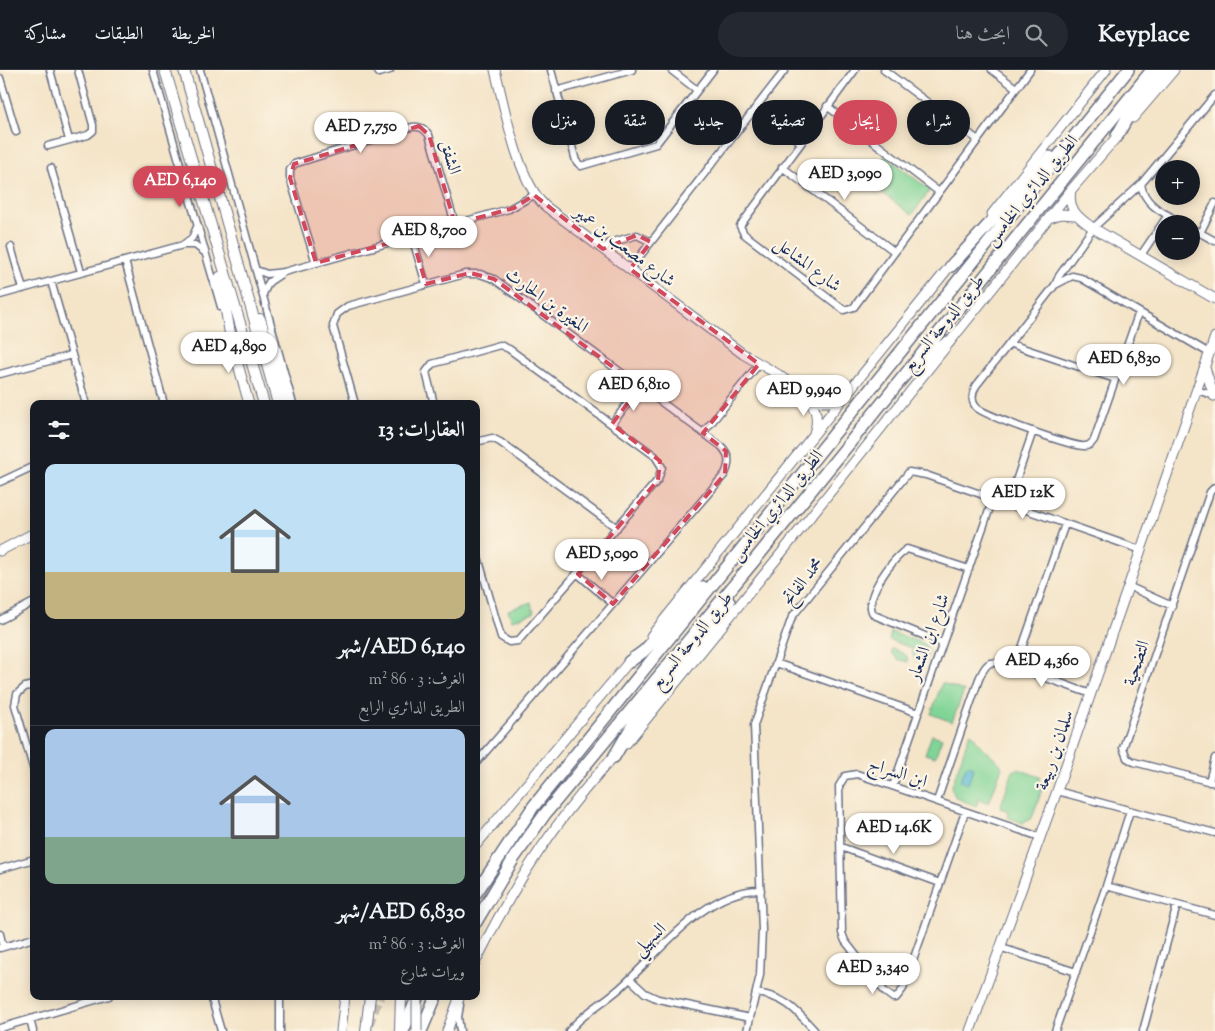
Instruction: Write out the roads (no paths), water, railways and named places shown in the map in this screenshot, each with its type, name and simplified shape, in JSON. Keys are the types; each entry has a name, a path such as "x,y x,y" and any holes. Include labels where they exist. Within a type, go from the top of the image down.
{"highway":[{"name":"الطريق الدائري الخامس","path":"480,887 533,807 746,546 1128,70"},
{"name":"الطريق الدائري الخامس","path":"480,915 514,858 545,814 758,556 1152,70"},
{"path":"1117,136 1127,118 1164,70"},
{"path":"951,266 1055,151 1100,106"},
{"path":"903,376 948,342"},
{"path":"629,662 644,651 727,560 746,546"},
{"path":"614,757 636,721 748,578 758,556"},
{"path":"401,1031 416,1000"},
{"path":"419,1031 434,1000"}],"main road":[{"path":"165,70 212,234 263,400"},
{"path":"184,70 277,400"},
{"path":"212,234 231,338"},
{"path":"240,270 270,346 287,400"},
{"path":"366,1031 370,1000"},
{"path":"401,1000 401,1031"}],"street":[{"path":"50,70 69,140"},
{"path":"48,146 91,134 94,128 78,70"},
{"path":"153,70 248,400"},
{"path":"200,70 292,400"},
{"path":"376,70 379,74 390,70"},
{"name":"شارع مصعب بن عمير","path":"495,70 525,178 534,195 545,206 743,354 806,396 822,402 839,400 847,395"},
{"path":"551,70 576,161 581,166 656,144 713,70"},
{"path":"556,91 632,70"},
{"path":"671,70 697,90"},
{"path":"763,100 785,70"},
{"name":"شارع المشاعل","path":"823,111 855,70"},
{"path":"884,70 978,140"},
{"path":"992,70 1016,88"},
{"name":"شارع المشاعل","path":"798,145 741,223 740,230 844,310 854,307 1030,70"},
{"name":"طريق الدوحة السريع","path":"480,840 722,552 1106,70"},
{"name":"طريق الدوحة السريع","path":"480,954 533,858 554,828 614,757 644,725 948,342 1071,190 1174,70"},
{"path":"0,78 16,132"},
{"path":"1139,312 1094,440 1089,445 1080,446 978,410 972,397 976,386 1011,344 1055,285 1059,276 1093,228 1141,184 1214,97"},
{"path":"827,106 939,192"},
{"path":"630,270 752,114"},
{"name":"الشفق","path":"316,263 290,178 290,170 294,164 412,127 419,126 425,129 429,135 455,224"},
{"path":"782,167 895,252"},
{"path":"51,168 81,272"},
{"path":"1141,184 1142,194 1149,202 1168,215"},
{"path":"1071,190 1070,203 1076,215 1093,228 1214,297"},
{"path":"256,270 266,274 284,272 514,208 534,195"},
{"path":"1215,203 1200,233 1215,241"},
{"path":"1048,219 1061,214 1076,215"},
{"path":"183,245 192,238 197,227"},
{"path":"1141,255 1155,234"},
{"path":"603,249 610,243 637,235 651,242"},
{"path":"412,237 426,284"},
{"path":"0,295 183,245 195,245 204,252"},
{"path":"11,247 23,289"},
{"path":"125,260 163,400"},
{"path":"263,294 269,282 284,272"},
{"name":"المغيرة بن الحارث","path":"354,400 333,326 337,314 348,306 470,273 489,277 726,451 728,467 725,474 480,758"},
{"path":"1055,285 1072,276 1081,278 1209,353"},
{"path":"51,281 85,400"},
{"name":"سلمان بن ربيعة","path":"970,1031 1002,948 1215,337"},
{"path":"1011,344 1115,379"},
{"path":"433,400 426,372 432,364 500,345 509,349 655,456 662,467 658,480 578,574 521,638 513,642 509,642 501,636 480,564"},
{"path":"0,374 72,355"},
{"path":"703,434 760,364"},
{"path":"1204,368 1214,396"},
{"path":"612,424 640,387"},
{"path":"1197,390 1214,396"},
{"name":"شارع مصعب بن عمير","path":"806,396 812,403 817,419 813,436"},
{"path":"1008,504 1033,431"},
{"path":"480,441 492,438 500,442 617,528"},
{"path":"0,482 30,468"},
{"name":"محمد الفاتح","path":"747,1031 760,975 762,939 754,725 792,616 909,472 926,475 1141,550"},
{"name":"التضحية","path":"1212,782 1134,762 1127,758 1124,753 1124,742 1210,492 1215,487"},
{"name":"شارع ابن الشعار","path":"893,786 993,499"},
{"path":"1015,668 1065,524"},
{"path":"0,551 30,535"},
{"path":"942,643 874,615 870,604 877,583 908,549 969,570"},
{"path":"578,574 613,604"},
{"path":"1128,586 1172,606"},
{"path":"0,620 30,604"},
{"path":"937,801 984,670 988,665 994,662 1091,694"},
{"path":"776,663 918,713"},
{"path":"30,686 25,687 17,694 15,705 30,756"},
{"path":"1212,782 1215,758"},
{"name":"ابن السراج","path":"965,812 903,989 896,998 893,998 885,992 845,941 842,933 839,786 845,776 857,774 1040,837"},
{"path":"1057,792 1215,833"},
{"path":"1055,1031 1130,811"},
{"path":"841,847 940,883"},
{"path":"0,869 30,860"},
{"path":"1106,886 1215,915"},
{"name":"السهيلي","path":"568,1031 630,979 680,930 721,900 740,891 761,890"},
{"path":"1143,1031 1177,905"},
{"path":"0,934 2,948 30,939"},
{"path":"1002,948 1076,972"},
{"path":"630,979 645,992 658,999 750,1018"},
{"path":"756,993 776,996 792,1006 815,1031"},
{"path":"0,1028 95,1000"},
{"path":"213,1000 220,1031"},
{"path":"280,1000 280,1031"},
{"path":"341,1031 344,1000"},
{"path":"418,1000 419,1031"},
{"path":"447,1031 459,1000"},
{"path":"460,1000 458,1017 460,1031"},
{"path":"30,1019 33,1031"}],"water":[{"path":"967,765 974,767 968,784 960,781"}],"tunnel":[{"path":"369,1024 378,1000"}]}
